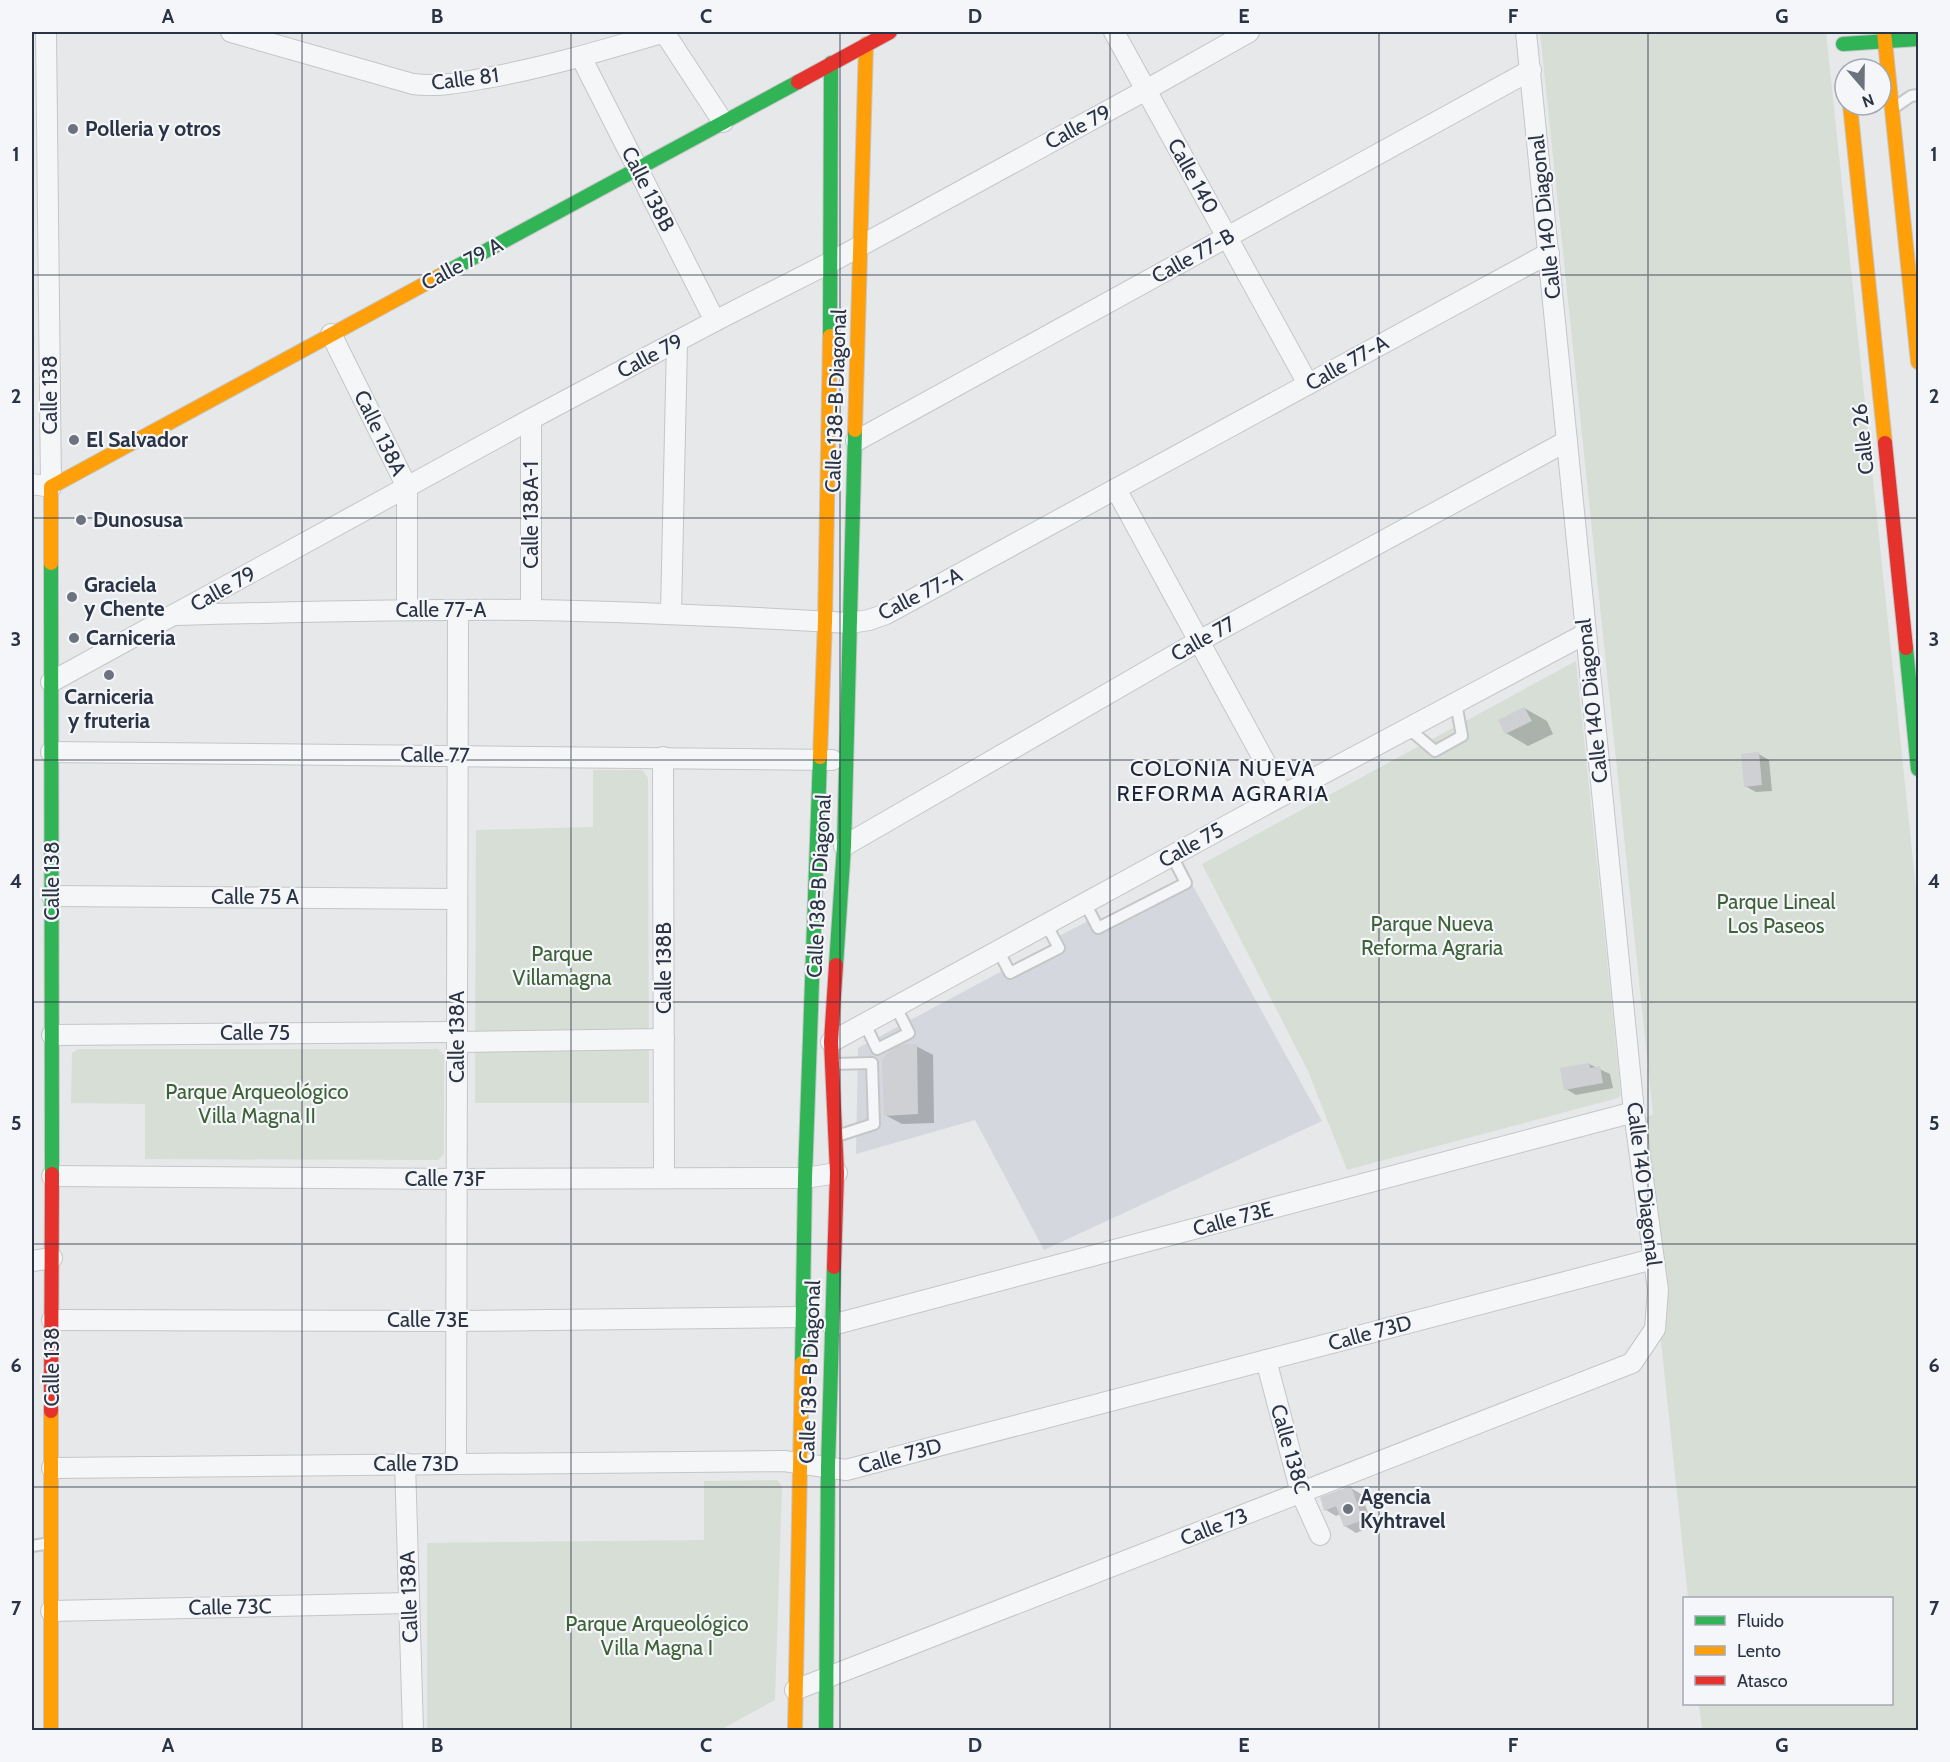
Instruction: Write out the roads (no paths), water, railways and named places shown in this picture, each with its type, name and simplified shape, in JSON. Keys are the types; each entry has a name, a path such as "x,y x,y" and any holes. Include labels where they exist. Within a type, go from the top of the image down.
{"street":[{"name":"Calle 138","path":"46,32 40,204 41,485 51,682 51,1731"},
{"name":"Calle 81","path":"231,32 413,84 429,86 499,76 581,57 665,32"},
{"path":"665,32 723,122"},
{"name":"Calle 79 A","path":"41,485 331,334 890,32"},
{"name":"Calle 140","path":"1114,32 1308,384"},
{"name":"Calle 79","path":"51,682 531,419 831,262 1249,32"},
{"name":"Calle 140 Diagonal","path":"1526,32 1634,1113 1658,1290 1655,1329 1632,1363"},
{"path":"1884,37 1886,57"},
{"path":"1845,57 1843,38 1918,39"},
{"name":"Calle 138-B Diagonal","path":"826,1731 828,1467 837,1173 831,1042 844,846 866,44"},
{"name":"Calle 138B","path":"581,57 715,321"},
{"name":"Calle 138-B Diagonal","path":"795,1731 805,1178 825,621 831,262 831,63"},
{"name":"Calle 77-B","path":"856,441 1531,70"},
{"name":"Calle 26","path":"1851,117 1918,769"},
{"path":"1893,117 1918,362"},
{"name":"Calle 77-A","path":"175,615 531,610 671,613 850,623 869,620 886,614 1548,253"},
{"name":"Calle 138A","path":"331,334 407,488 407,610"},
{"path":"671,613 677,342"},
{"name":"Calle 138A-1","path":"531,419 531,610"},
{"name":"Calle 77","path":"844,846 1199,641 1567,441"},
{"path":"1116,489 1283,795"},
{"name":"Calle 138A","path":"456,1464 458,611"},
{"name":"Calle 75","path":"831,1042 1283,795 1585,634"},
{"name":"Calle 77","path":"51,752 663,757 846,761"},
{"name":"Calle 138B","path":"663,757 664,1178"},
{"name":"Calle 75 A","path":"52,896 457,899"},
{"name":"Calle 75","path":"52,1035 664,1039"},
{"name":"Calle 73E","path":"832,1325 1634,1113"},
{"name":"Calle 73F","path":"52,1176 457,1179 805,1178 837,1173"},
{"path":"32,1261 52,1258"},
{"name":"Calle 73D","path":"52,1468 784,1461 846,1470 1653,1259"},
{"name":"Calle 73E","path":"52,1320 804,1317"},
{"name":"Calle 138C","path":"1266,1360 1301,1493 1320,1536"},
{"name":"Calle 73","path":"795,1690 1632,1363"},
{"name":"Calle 138A","path":"405,1463 413,1731"},
{"name":"Calle 73C","path":"51,1611 409,1603"}],"lane":[{"path":"1893,108 1911,96 1918,95"},
{"path":"1408,728 1435,751 1462,736 1456,703"},
{"path":"1085,903 1098,928 1186,883 1172,856"},
{"path":"998,951 1010,973 1059,948 1046,924"},
{"path":"864,1024 878,1049 909,1033 896,1007"},
{"path":"832,1064 872,1063 874,1124 835,1136"},
{"path":"32,1546 51,1543"}],"place":[{"name":"Polleria y otros","path":"73,129"},
{"name":"El Salvador","path":"74,440"},
{"name":"Dunosusa","path":"81,520"},
{"name":"Graciela y Chente","path":"72,597"},
{"name":"Carniceria","path":"74,638"},
{"name":"Carniceria y fruteria","path":"109,675"},
{"name":"Agencia Kyhtravel","path":"1348,1509"}],"district":[{"name":"COLONIA NUEVA REFORMA AGRARIA","path":"1223,780"}],"park label":[{"name":"Parque Lineal Los Paseos","path":"1776,914"},
{"name":"Parque Nueva Reforma Agraria","path":"1432,936"},
{"name":"Parque Villamagna","path":"562,966"},
{"name":"Parque Arqueológico Villa Magna II","path":"257,1104"},
{"name":"Parque Arqueológico Villa Magna I","path":"657,1636"}]}
